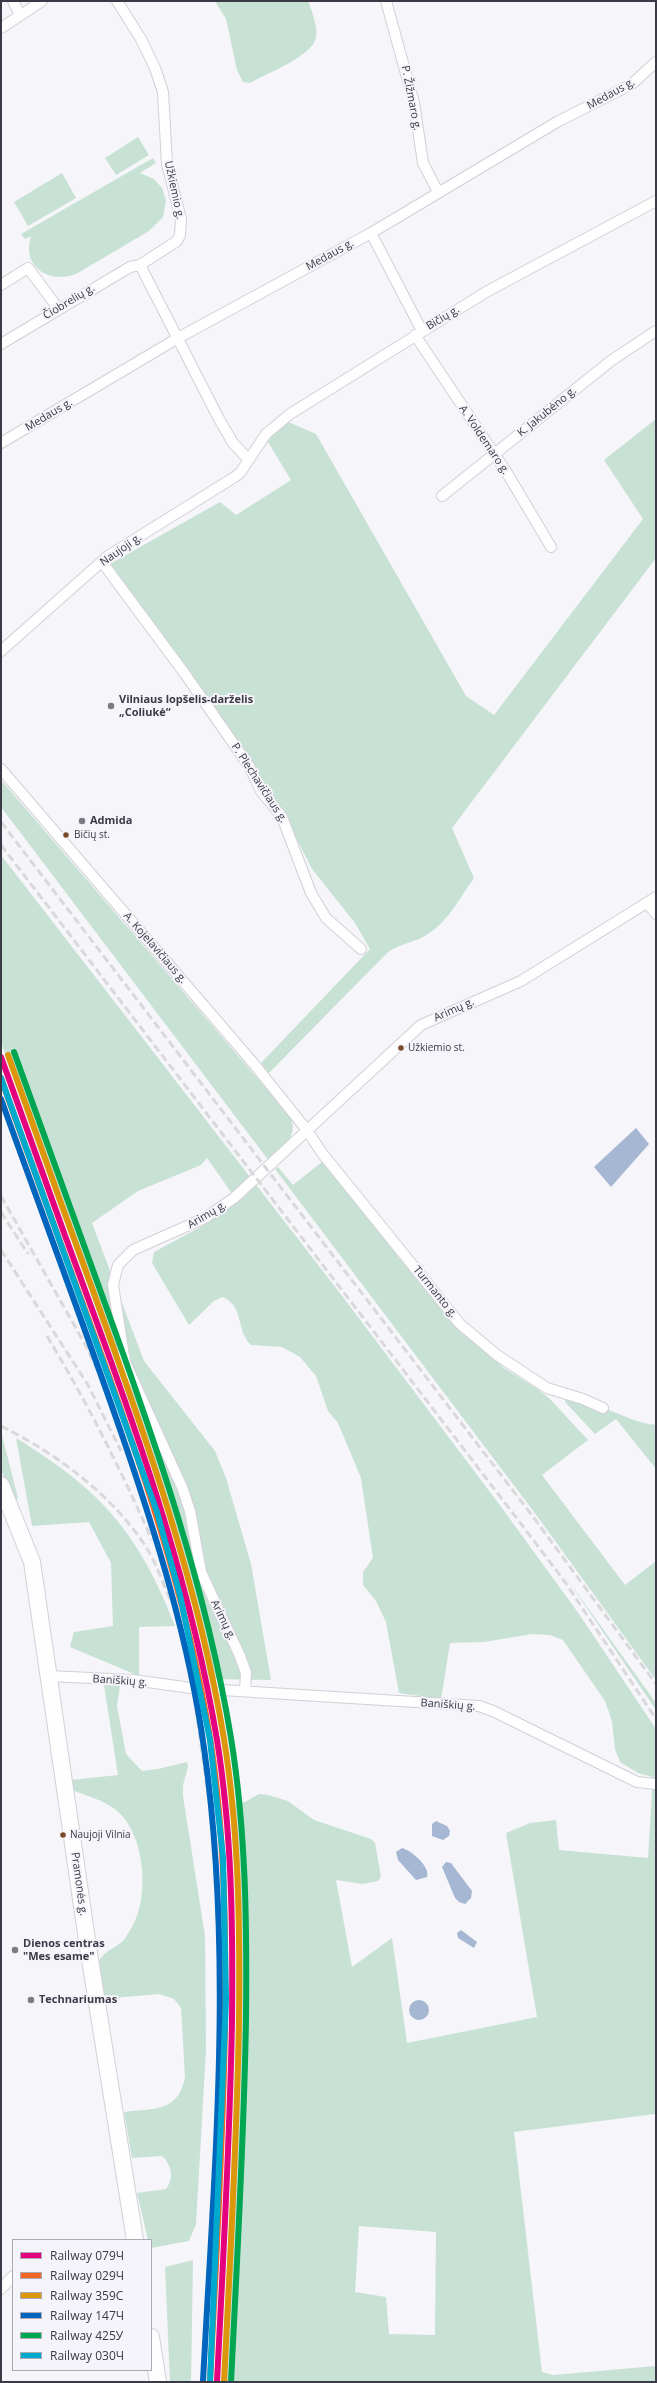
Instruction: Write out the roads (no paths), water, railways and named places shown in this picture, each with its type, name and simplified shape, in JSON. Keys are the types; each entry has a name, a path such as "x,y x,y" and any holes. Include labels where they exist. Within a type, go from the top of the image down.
{"main road":[{"name":"Pramonės g.","path":"1,1485 32,1562 88,1947 135,2239"},
{"path":"152,2343 158,2382"}],"street":[{"path":"13,1 17,17"},
{"path":"1,28 42,1"},
{"name":"Užkiemio g.","path":"117,1 152,62 162,92 167,164 181,219 180,235 177,241 140,265"},
{"name":"P. Žižmaro g.","path":"386,1 414,103 422,163 426,173 438,192"},
{"name":"Medaus g.","path":"1,443 178,338 371,233 557,122 632,84 656,62"},
{"name":"Bičių g.","path":"248,460 266,434 284,418 418,333 528,268 656,201"},
{"name":"A. Voldemaro g.","path":"371,233 418,333 551,547"},
{"path":"140,265 229,437 248,460"},
{"name":"Čiobrelių g.","path":"1,344 58,308 130,266 140,265"},
{"path":"1,285 28,268 58,308"},
{"name":"K. Jakubėno g.","path":"442,496 612,360 656,331"},
{"name":"Naujoji g.","path":"1,651 102,562 233,478 240,473 248,460"},
{"name":"P. Plechavičiaus g.","path":"102,562 185,674 249,766 261,791 282,817 311,893 326,918 361,949"},
{"name":"A. Kojelavičiaus g.","path":"1,769 254,1064 306,1129"},
{"name":"Arimų g.","path":"245,1691 246,1673 240,1656 201,1572 190,1511 182,1487 125,1362 113,1284 116,1270 125,1256 161,1236 206,1218 257,1178 306,1129 421,1025 521,981 656,897"},
{"path":"646,903 656,914"},
{"name":"Turmanto g.","path":"306,1129 322,1153 460,1324 497,1356 547,1388 583,1399 602,1408"},
{"name":"Baniškių g.","path":"49,1676 133,1680 191,1688"},
{"name":"Baniškių g.","path":"222,1690 479,1706 493,1711 637,1782 656,1784"},
{"path":"1,2289 12,2277"}],"water":[{"path":"636,1128 649,1144 611,1187 594,1167"},
{"path":"436,1821 447,1826 450,1831 449,1836 443,1840 432,1836 432,1824"},
{"path":"402,1848 415,1855 423,1864 426,1869 427,1877 416,1880 398,1860 396,1852"},
{"path":"446,1862 451,1863 472,1891 471,1898 465,1904 459,1902 455,1898 442,1867"},
{"path":"461,1930 477,1942 474,1948 458,1938 457,1933"},
{"path":"419,2000 426,2003 429,2010 426,2017 419,2020 412,2017 409,2010 412,2003"}],"railway":[{"path":"1,822 534,1518 656,1684"},
{"path":"1,845 565,1582 656,1719"},
{"path":"1,1060 5,1069"},
{"path":"19,1127 57,1213"},
{"path":"1,1196 86,1346 101,1378 147,1508 169,1579 190,1668 213,1829"},
{"path":"1,1212 28,1254"},
{"path":"1,1250 88,1385 121,1451"},
{"path":"47,1336 103,1436 152,1540"},
{"path":"1,1426 61,1462 98,1491 115,1508 130,1525 148,1550 170,1599"}],"rail line":[{"name":"425У","path":"14,1052 160,1460 208,1625 231,1738 240,1808 246,1913 245,2064 231,2382"},
{"name":"359С","path":"8,1055 153,1462 170,1516 201,1627 224,1739 233,1809 239,1914 238,2064 224,2382"},
{"name":"079Ч","path":"1,1057 109,1355 164,1518 194,1628 217,1740 226,1809 232,1915 231,2065 217,2382"},
{"name":"029Ч","path":"1,1078 126,1423 160,1528 189,1635 211,1744 216,1779 222,1849 225,1920 225,1991 221,2159 210,2382"},
{"name":"030Ч","path":"1,1078 157,1512 180,1595 210,1740 223,1857 226,1999 210,2382"},
{"name":"147Ч","path":"1,1099 135,1473 181,1629 198,1708 213,1827 218,1906 220,1985 216,2144 203,2381"}],"place":[{"name":"Vilniaus lopšelis-darželis „Coliukė“","path":"111,706"},
{"name":"Admida","path":"82,821"},
{"name":"Bičių st.","path":"66,835"},
{"name":"Užkiemio st.","path":"401,1048"},
{"name":"Naujoji Vilnia","path":"63,1835"},
{"name":"Dienos centras \"Mes esame\"","path":"15,1950"},
{"name":"Technariumas","path":"31,2000"}]}
